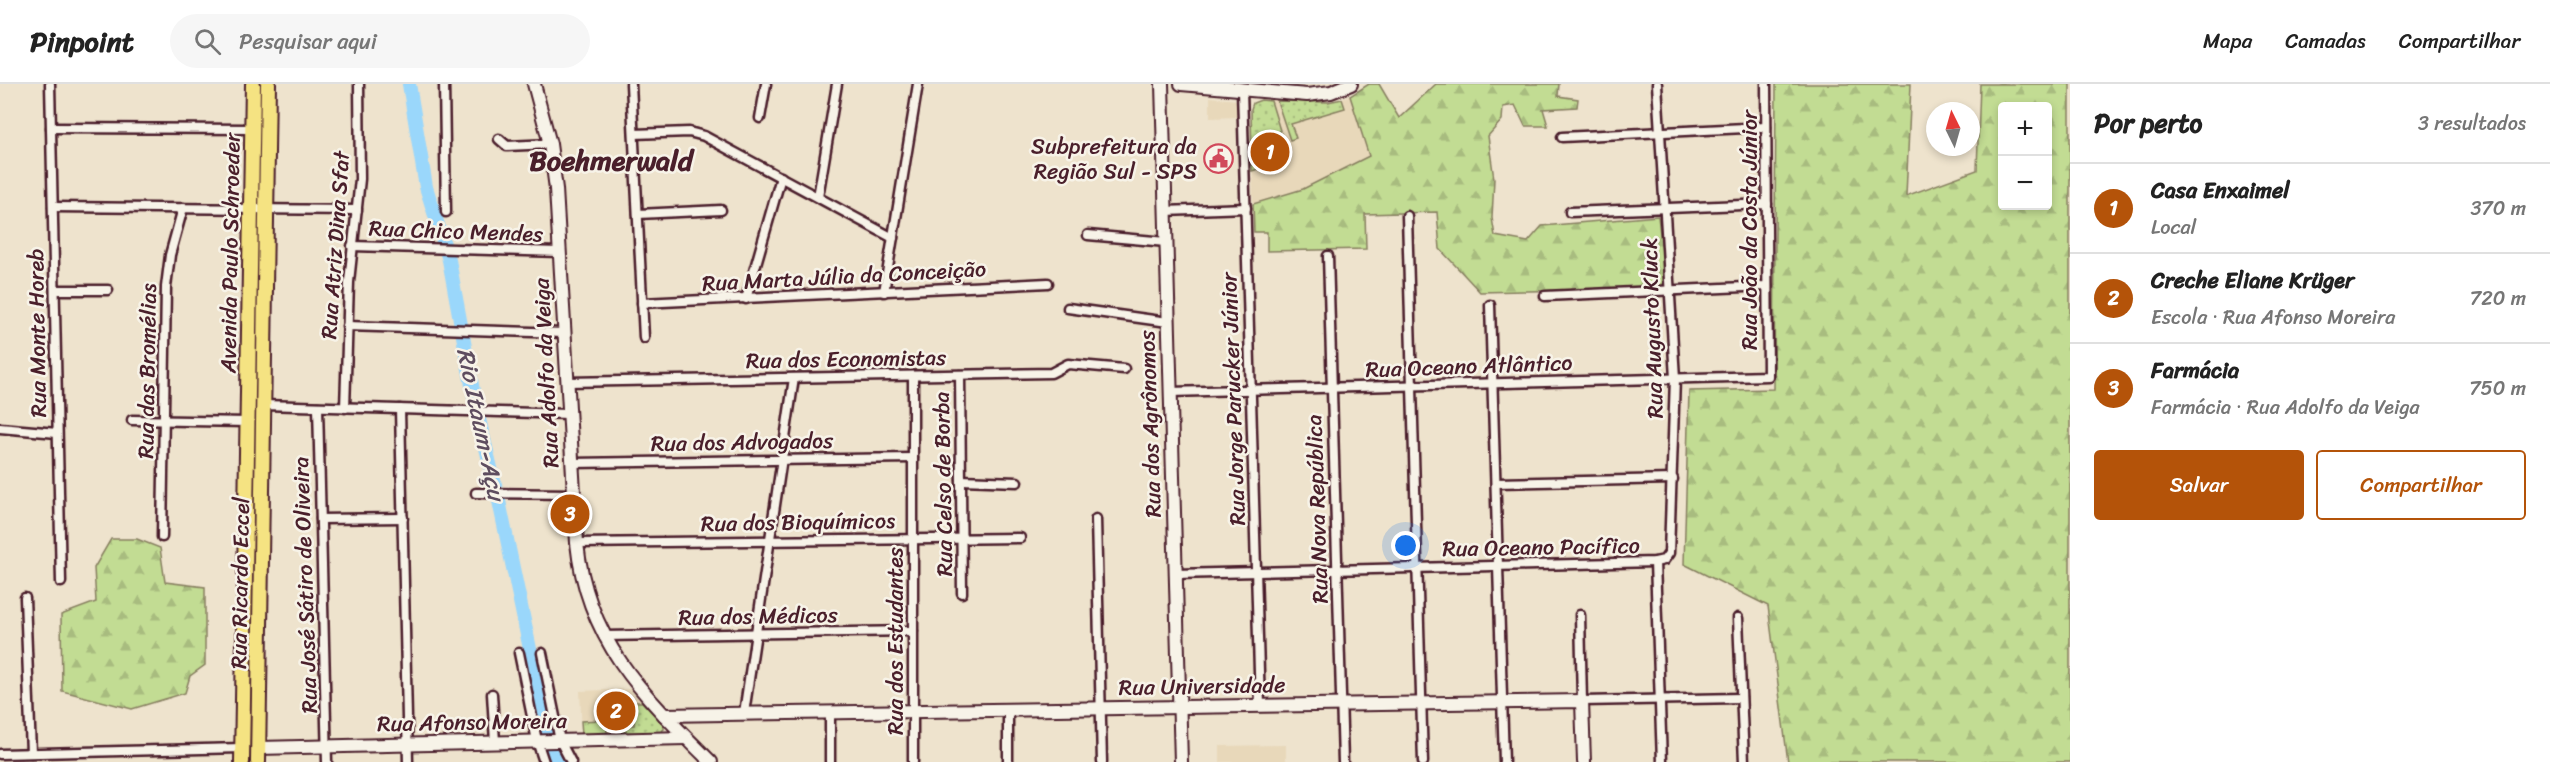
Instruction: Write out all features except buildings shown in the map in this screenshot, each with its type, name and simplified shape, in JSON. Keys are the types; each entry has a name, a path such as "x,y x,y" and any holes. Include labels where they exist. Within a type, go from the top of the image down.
{"main road":[{"name":"Avenida Paulo Schroeder","path":"248,422 253,84"},
{"name":"Avenida Paulo Schroeder","path":"263,405 268,84"},
{"name":"Rua Ricardo Eccel","path":"258,755 263,405"},
{"name":"Rua Ricardo Eccel","path":"242,756 248,422"},
{"path":"242,756 258,755"}],"street":[{"name":"Rua Monte Horeb","path":"50,84 61,582"},
{"name":"Rua Atriz Dina Sfat","path":"345,408 352,246 360,179 359,84"},
{"path":"444,84 446,212"},
{"name":"Rua Adolfo da Veiga","path":"534,84 550,144 555,180 577,543 585,587 604,636 621,666 664,715 711,762"},
{"path":"632,84 644,338"},
{"path":"760,118 766,84"},
{"path":"818,197 837,84"},
{"path":"884,292 918,84"},
{"name":"Rua dos Agrônomos","path":"1162,84 1180,762"},
{"path":"1181,84 1318,94 1331,92 1351,84"},
{"name":"Rua Augusto Kluck","path":"1655,562 1664,560 1669,553 1675,378 1657,84"},
{"name":"Rua João da Costa Júnior","path":"1766,84 1768,376"},
{"name":"Rua Jorge Parucker Júnior","path":"1242,90 1260,706"},
{"path":"1562,137 1766,127"},
{"path":"51,128 253,129"},
{"path":"634,134 699,134 893,238"},
{"path":"499,139 507,146 550,144"},
{"path":"746,299 781,177"},
{"path":"1570,212 1767,204"},
{"path":"53,207 357,210"},
{"name":"Rua das Bromélias","path":"162,537 167,272 183,208"},
{"path":"1165,210 1246,208"},
{"path":"638,214 721,210"},
{"path":"1407,216 1423,762"},
{"path":"1088,235 1166,242"},
{"name":"Rua Chico Mendes","path":"352,246 560,252"},
{"name":"Rua Nova República","path":"1328,256 1343,762"},
{"name":"Rua Marta Júlia da Conceição","path":"642,303 1048,283"},
{"path":"1545,296 1767,286"},
{"path":"54,290 108,290"},
{"path":"1490,305 1504,762"},
{"path":"1068,308 1168,322"},
{"path":"347,326 564,333"},
{"name":"Rua dos Economistas","path":"567,382 1051,374 1068,364 1124,369"},
{"name":"Rua Celso de Borba","path":"960,375 962,593"},
{"name":"Rua dos Estudantes","path":"913,376 914,762"},
{"name":"Rua Oceano Atlântico","path":"1170,392 1768,376"},
{"path":"744,713 794,378"},
{"path":"263,405 569,414"},
{"name":"Rua José Sátiro de Oliveira","path":"318,407 327,762"},
{"path":"400,409 408,762"},
{"path":"132,420 248,422"},
{"path":"0,428 57,433"},
{"name":"Rua dos Advogados","path":"572,463 913,458"},
{"path":"1496,483 1672,479"},
{"path":"961,480 1017,482"},
{"path":"476,494 574,494"},
{"path":"321,519 403,518"},
{"path":"1096,519 1102,762"},
{"name":"Rua dos Bioquímicos","path":"577,543 1020,538"},
{"path":"1655,562 1662,762"},
{"name":"Rua Oceano Pacífico","path":"1175,574 1655,562"},
{"path":"25,598 31,753"},
{"path":"1580,615 1584,762"},
{"path":"1738,618 1744,762"},
{"name":"Rua dos Médicos","path":"604,636 914,631"},
{"path":"519,653 549,741 571,762"},
{"path":"542,653 549,741 544,762"},
{"path":"492,694 495,742"},
{"name":"Rua Universidade","path":"664,715 1741,698"},
{"path":"1008,710 1008,762"},
{"path":"830,712 830,762"},
{"name":"Rua Afonso Moreira","path":"258,755 327,746 686,738"},
{"path":"0,754 242,756"}],"shaded area":[{"path":"1350,96 1369,156 1303,189 1253,204 1251,109 1253,103 1261,100 1328,102"},
{"path":"1210,97 1236,100 1237,117 1210,118"},
{"path":"631,689 664,725 664,729 660,732 582,735 580,691"},
{"path":"1286,745 1286,762 1220,762 1220,746"}],"green space":[{"path":"1369,84 1379,84 1399,118 1436,84 1559,84 1558,96 1578,99 1577,107 1543,109 1548,126 1525,126 1515,105 1503,107 1502,120 1488,136 1494,179 1492,218 1495,236 1528,242 1542,226 1658,216 1666,288 1480,292 1440,249 1437,212 1365,214 1366,249 1267,251 1267,232 1254,232 1253,204 1303,189 1369,156 1350,96"},
{"path":"1776,84 1911,84 1906,196 1977,170 1977,156 1980,156 1980,84 2070,84 2070,762 1788,762 1768,606 1684,564 1689,391 1774,389"},
{"path":"1342,99 1345,108 1291,124 1296,138 1290,140 1277,101 1328,102"},
{"path":"1261,100 1271,101 1289,160 1252,171 1251,109 1253,103"},
{"path":"111,539 137,539 160,548 165,582 205,587 205,665 190,676 185,693 132,709 62,691 61,615 96,602 94,568"},
{"path":"635,702 642,702 664,725 664,729 660,732 616,734 616,726 634,725"},
{"path":"602,720 602,726 607,726 607,734 582,735 581,721"}],"waterway":[{"name":"Rio Itaum-Açu","path":"409,84 426,187 449,260 476,407 499,501 548,735 558,762"}],"place":[{"name":"Casa Enxaimel","path":"1270,152"},
{"name":"Subprefeitura da Região Sul - SPS","path":"1218,159"},
{"name":"Farmácia","path":"570,514"},
{"name":"Creche Eliane Krüger","path":"616,711"}],"district":[{"name":"Boehmerwald","path":"611,160"}]}
